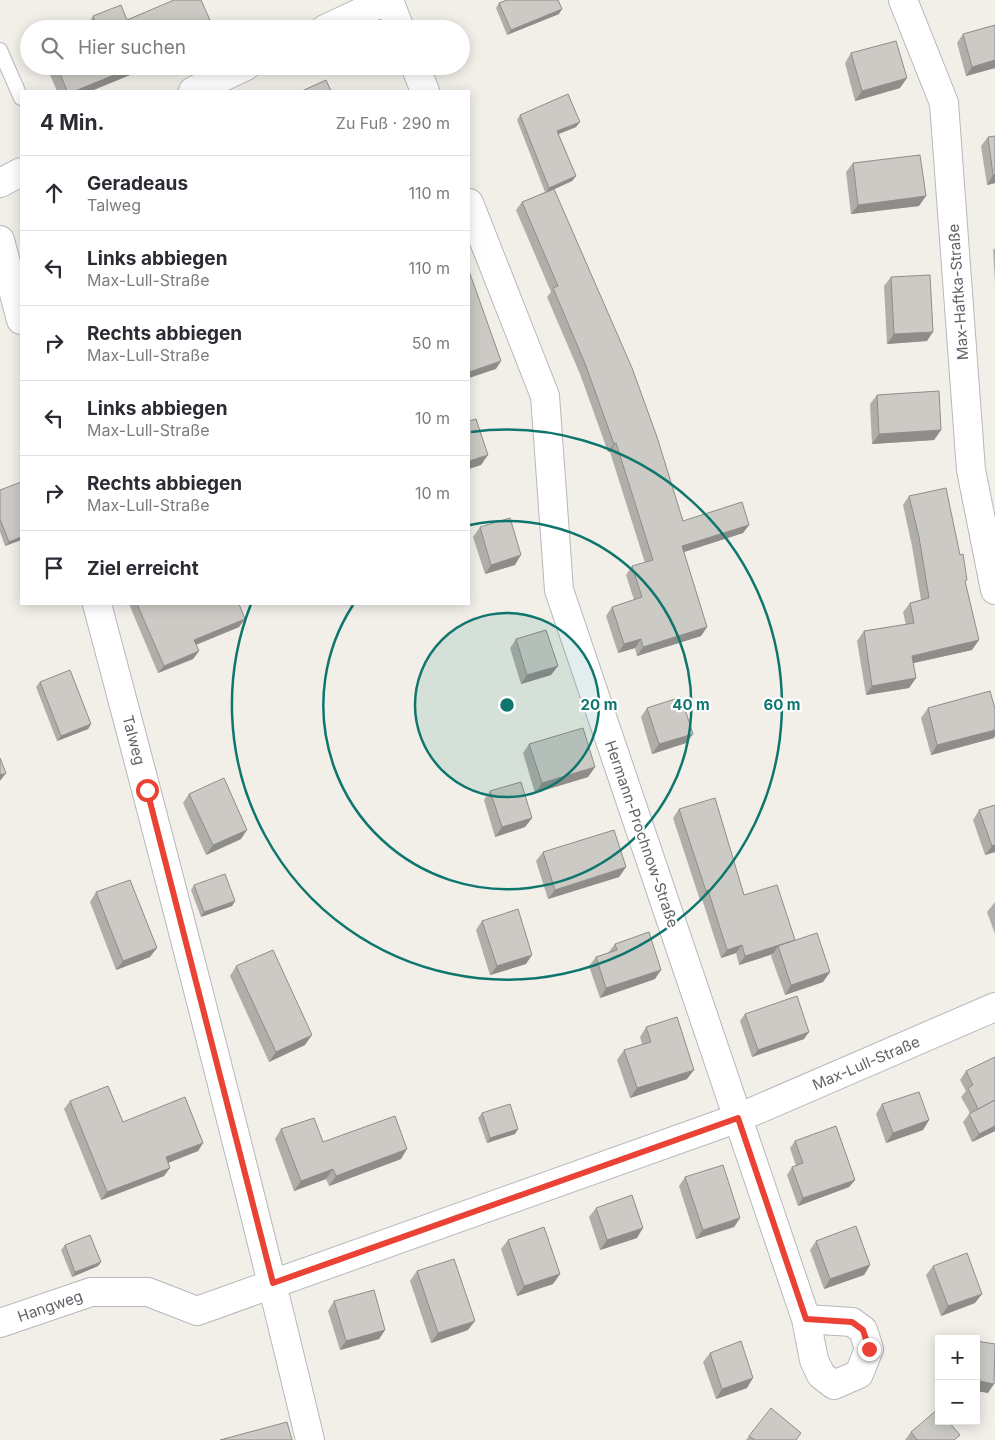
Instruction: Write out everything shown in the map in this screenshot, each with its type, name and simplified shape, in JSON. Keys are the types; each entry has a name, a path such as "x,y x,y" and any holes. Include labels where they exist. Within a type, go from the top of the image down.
{"street":[{"path":"345,20 388,0 396,20"},
{"name":"Max-Haftka-Straße","path":"903,0 944,102 971,470 995,590"},
{"path":"195,90 227,75"},
{"path":"419,75 425,90"},
{"path":"0,183 20,173"},
{"name":"Hermann-Prochnow-Straße","path":"470,205 545,396 559,590 738,1118"},
{"path":"0,240 20,316"},
{"name":"Talweg","path":"97,605 147,790 273,1283 310,1440"},
{"name":"Max-Lull-Straße","path":"273,1283 738,1118 995,1008"},
{"path":"738,1118 806,1319"},
{"name":"Hangweg","path":"0,1323 91,1292 148,1292 197,1311 273,1283"}],"lane":[{"path":"0,50 20,96"}],"building":[{"path":"174,0 201,0 210,20 127,20"},
{"path":"507,0 558,0 562,9 511,30 499,3"},
{"path":"121,5 127,20 95,20 93,16"},
{"path":"995,25 995,60 972,67 963,34"},
{"path":"896,41 907,78 862,91 851,53"},
{"path":"61,75 114,75 77,90 67,90"},
{"path":"326,80 331,90 304,90"},
{"path":"568,94 580,122 557,131 576,176 549,188 520,115"},
{"path":"995,136 995,175 993,175 988,137"},
{"path":"920,155 926,196 858,205 853,163"},
{"path":"554,189 632,368 657,437 683,521 742,502 749,525 682,546 707,627 643,647 641,639 624,644 612,607 642,597 632,566 653,560 616,443 614,444 586,366 553,288 558,286 522,202"},
{"path":"470,274 501,361 470,372"},
{"path":"930,275 933,332 894,334 891,277"},
{"path":"939,391 941,430 879,434 877,395"},
{"path":"476,419 488,455 470,461 470,421"},
{"path":"20,482 20,537 9,542 0,519 0,490"},
{"path":"946,488 960,555 963,554 967,580 965,581 979,640 912,656 916,678 872,686 864,631 914,623 910,603 929,598 919,537 909,496"},
{"path":"510,518 521,555 491,565 480,527"},
{"path":"137,605 239,605 245,619 194,640 199,651 164,666"},
{"path":"546,630 558,666 527,675 516,639"},
{"path":"70,670 91,724 61,736 40,682"},
{"path":"990,691 995,709 995,730 937,745 928,708"},
{"path":"681,697 693,734 659,744 647,708"},
{"path":"583,728 595,767 542,783 529,744"},
{"path":"0,758 6,773 0,775"},
{"path":"224,778 247,830 213,845 189,794"},
{"path":"521,782 532,818 502,827 490,791"},
{"path":"715,798 744,895 777,885 795,940 745,956 742,945 727,950 679,809"},
{"path":"995,805 995,845 992,846 979,810"},
{"path":"614,830 626,867 555,890 543,852"},
{"path":"225,874 235,901 204,912 194,885"},
{"path":"130,880 157,948 123,961 96,892"},
{"path":"518,909 532,955 497,966 482,921"},
{"path":"649,932 661,970 606,988 596,957 617,950 615,944"},
{"path":"817,933 830,972 791,985 778,946"},
{"path":"273,950 312,1035 276,1052 236,966"},
{"path":"797,996 809,1032 758,1050 745,1014"},
{"path":"677,1017 694,1070 637,1088 624,1050 651,1042 646,1027"},
{"path":"995,1057 995,1100 978,1109 968,1088 973,1085 966,1071"},
{"path":"108,1086 123,1122 185,1097 203,1143 166,1157 170,1168 107,1192 70,1101"},
{"path":"919,1092 929,1120 893,1133 882,1104"},
{"path":"995,1100 995,1126 979,1134 969,1114"},
{"path":"510,1104 518,1129 490,1138 482,1113"},
{"path":"395,1116 407,1149 336,1176 333,1169 301,1181 281,1129 314,1118 323,1142"},
{"path":"836,1126 855,1180 803,1198 792,1167 803,1163 795,1141"},
{"path":"723,1165 740,1218 703,1230 685,1177"},
{"path":"632,1195 643,1228 607,1240 596,1208"},
{"path":"856,1226 870,1265 830,1279 816,1241"},
{"path":"544,1227 560,1274 524,1286 508,1240"},
{"path":"90,1235 101,1262 75,1272 65,1245"},
{"path":"967,1253 982,1294 948,1306 933,1266"},
{"path":"454,1259 475,1321 438,1333 417,1271"},
{"path":"374,1290 385,1330 346,1341 334,1301"},
{"path":"741,1341 753,1378 722,1389 710,1353"},
{"path":"980,1342 995,1344 994,1384 980,1381"},
{"path":"771,1408 801,1433 796,1440 755,1440 749,1436"},
{"path":"935,1412 935,1425 951,1425 960,1435 954,1440 917,1440 911,1432"},
{"path":"287,1422 292,1440 220,1440"}],"route":[{"path":"147,790 273,1283 738,1118 806,1319 852,1322 863,1330 869,1349"}]}
